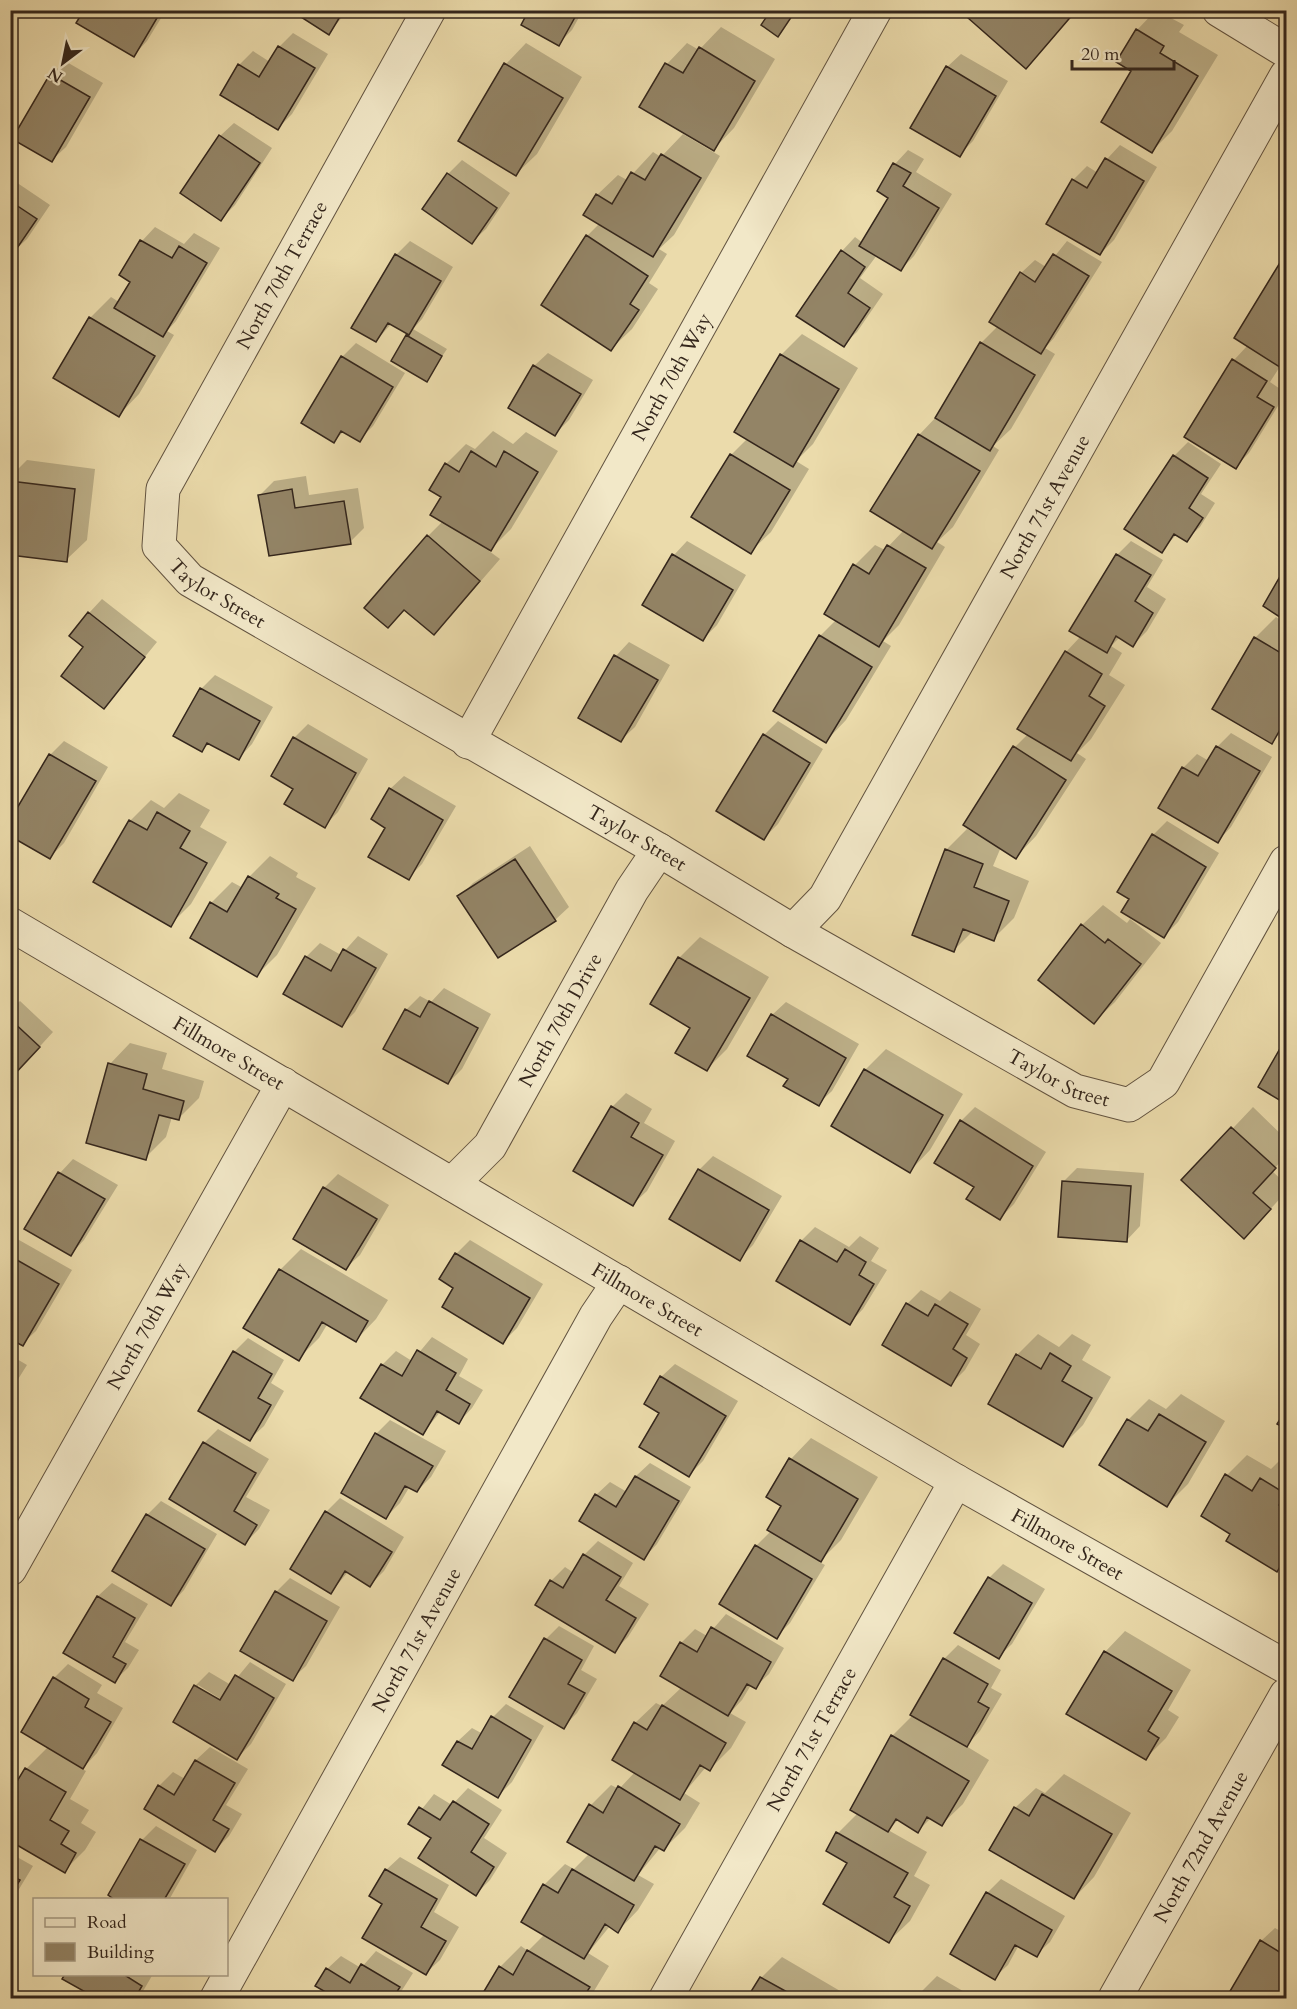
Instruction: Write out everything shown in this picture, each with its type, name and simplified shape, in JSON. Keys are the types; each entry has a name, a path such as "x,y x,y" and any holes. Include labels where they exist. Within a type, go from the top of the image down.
{"street":[{"name":"North 70th Terrace","path":"159,546 163,489 429,10"},
{"name":"North 70th Way","path":"468,742 875,10"},
{"path":"1219,10 1287,51"},
{"name":"North 71st Avenue","path":"794,931 825,898 1287,76"},
{"name":"Taylor Street","path":"159,546 190,580 659,850 794,931 1075,1091 1129,1105 1163,1082 1287,862"},
{"name":"North 70th Drive","path":"452,1184 490,1146 633,890 659,850"},
{"name":"Fillmore Street","path":"10,924 956,1480 1287,1667"},
{"name":"North 70th Way","path":"10,1569 283,1084"},
{"name":"North 71st Avenue","path":"217,1998 596,1316 619,1282"},
{"name":"North 71st Terrace","path":"666,1998 956,1480"},
{"name":"North 72nd Avenue","path":"1115,1998 1287,1695"}],"building":[{"path":"84,10 144,10 157,18 134,57 76,23"},
{"path":"290,10 344,10 329,35"},
{"path":"529,10 579,10 559,46 521,25"},
{"path":"771,10 796,10 778,37 761,25"},
{"path":"974,10 1071,10 1074,13 1026,69 968,18"},
{"path":"1136,29 1164,46 1160,53 1198,76 1152,153 1101,122 1131,71 1116,62"},
{"path":"278,46 315,68 278,130 220,95 238,64 259,77"},
{"path":"699,47 755,81 714,151 639,107 665,63 683,73"},
{"path":"504,63 563,98 516,176 458,141"},
{"path":"946,66 996,96 960,157 910,128"},
{"path":"50,74 90,97 52,162 12,139"},
{"path":"219,135 260,163 221,221 180,193"},
{"path":"661,154 701,178 653,257 583,215 596,194 612,204 631,172 645,180"},
{"path":"1105,158 1144,181 1100,255 1046,224 1072,179 1087,188"},
{"path":"893,163 911,173 903,186 939,208 901,271 859,246 888,198 877,191"},
{"path":"447,173 497,208 472,244 422,209"},
{"path":"10,201 37,219 13,254 10,252"},
{"path":"586,235 648,276 630,304 639,310 611,351 541,305"},
{"path":"140,240 172,258 179,246 207,263 163,337 114,308 130,282 119,275"},
{"path":"841,250 865,267 848,293 870,308 844,347 796,316"},
{"path":"395,254 441,281 409,335 388,323 376,342 351,328"},
{"path":"1053,254 1089,276 1041,354 989,322 1020,272 1035,282"},
{"path":"1281,261 1286,264 1286,371 1234,338"},
{"path":"89,317 155,356 119,417 53,378"},
{"path":"406,335 442,356 427,382 391,361"},
{"path":"980,342 1035,375 990,451 935,418"},
{"path":"780,354 839,389 793,467 734,432"},
{"path":"341,356 393,387 360,442 341,431 334,443 301,423"},
{"path":"1232,359 1267,381 1257,397 1274,407 1236,469 1184,437"},
{"path":"533,365 581,394 555,436 508,408"},
{"path":"918,434 980,471 932,549 870,511"},
{"path":"471,451 496,467 504,451 538,472 491,551 430,515 441,497 429,490 445,463 459,472"},
{"path":"730,454 790,490 751,554 691,517"},
{"path":"1173,455 1208,478 1189,508 1203,518 1187,542 1174,534 1162,553 1124,529"},
{"path":"10,481 75,489 67,562 10,555"},
{"path":"292,489 295,508 344,501 351,544 269,556 258,495"},
{"path":"427,535 480,581 434,635 404,610 388,628 364,608"},
{"path":"887,545 926,568 879,647 824,614 853,564 869,574"},
{"path":"672,554 733,590 703,641 642,605"},
{"path":"1116,554 1151,575 1135,601 1153,613 1133,647 1116,636 1107,653 1069,631"},
{"path":"1286,566 1286,621 1263,606"},
{"path":"88,612 145,657 104,709 61,676 83,647 69,636"},
{"path":"819,635 872,667 826,743 773,711"},
{"path":"1254,637 1286,656 1286,719 1272,744 1212,709"},
{"path":"1065,651 1102,674 1089,696 1105,706 1071,761 1017,729"},
{"path":"614,655 658,680 621,742 578,718"},
{"path":"200,688 260,721 239,760 207,743 202,752 173,736"},
{"path":"763,734 810,763 764,840 716,811"},
{"path":"293,737 356,773 325,828 284,804 293,789 271,776"},
{"path":"1013,746 1066,780 1016,859 963,825"},
{"path":"1216,746 1260,771 1218,843 1158,808 1182,767 1198,776"},
{"path":"49,754 96,781 50,859 10,836 10,820"},
{"path":"389,788 443,820 409,880 368,857 385,828 371,819"},
{"path":"157,812 190,831 180,848 207,863 171,927 93,882 129,820 147,830"},
{"path":"1152,834 1206,867 1164,938 1121,912 1129,899 1117,892"},
{"path":"945,849 983,864 974,887 1009,901 994,941 963,929 954,952 912,935"},
{"path":"515,859 556,921 498,958 457,896"},
{"path":"248,876 279,894 276,898 296,909 257,977 190,938 210,902 227,912"},
{"path":"1081,924 1105,943 1108,939 1141,964 1094,1024 1038,980"},
{"path":"343,949 376,968 342,1027 283,994 305,956 331,971"},
{"path":"678,957 750,998 707,1071 675,1053 690,1028 650,1004"},
{"path":"429,1001 478,1028 448,1084 383,1049 405,1009 420,1017"},
{"path":"771,1014 846,1058 819,1106 783,1086 788,1079 747,1056"},
{"path":"10,1019 40,1047 10,1079"},
{"path":"1286,1038 1286,1104 1258,1087"},
{"path":"108,1063 147,1074 143,1089 184,1101 179,1120 159,1115 146,1160 86,1143"},
{"path":"864,1069 943,1115 910,1173 831,1126"},
{"path":"611,1106 639,1123 631,1137 663,1155 633,1206 573,1171"},
{"path":"960,1120 1033,1166 1000,1220 966,1199 974,1187 934,1163"},
{"path":"1231,1127 1276,1168 1253,1193 1271,1209 1244,1239 1181,1180"},
{"path":"698,1169 769,1210 740,1261 669,1219"},
{"path":"58,1172 105,1199 71,1256 24,1229"},
{"path":"1062,1181 1131,1186 1127,1242 1058,1237"},
{"path":"323,1187 377,1219 346,1270 293,1239"},
{"path":"800,1240 837,1262 845,1249 866,1262 859,1275 874,1284 850,1325 776,1281"},
{"path":"455,1253 530,1298 503,1344 442,1307 453,1288 439,1279"},
{"path":"10,1256 59,1284 23,1346 10,1339"},
{"path":"279,1269 368,1321 356,1342 322,1322 299,1361 243,1328"},
{"path":"906,1303 928,1316 935,1304 968,1324 953,1349 967,1358 951,1386 882,1345"},
{"path":"417,1350 456,1373 446,1390 470,1404 459,1424 437,1411 423,1435 360,1398 381,1364 402,1376"},
{"path":"233,1351 272,1374 258,1398 271,1405 250,1441 198,1411"},
{"path":"1050,1353 1071,1366 1062,1381 1092,1398 1063,1447 988,1404 1016,1354 1041,1369"},
{"path":"660,1376 726,1416 689,1477 639,1447 659,1413 644,1404"},
{"path":"1286,1410 1286,1429 1277,1424"},
{"path":"1159,1414 1206,1442 1167,1507 1099,1465 1127,1419 1148,1431"},
{"path":"375,1433 433,1466 417,1492 405,1486 386,1519 341,1493"},
{"path":"203,1442 256,1473 234,1511 257,1525 245,1545 169,1499"},
{"path":"789,1458 858,1499 821,1562 767,1530 781,1506 766,1497"},
{"path":"1225,1474 1252,1491 1260,1478 1286,1494 1279,1505 1286,1510 1286,1556 1277,1572 1226,1541 1230,1534 1201,1516"},
{"path":"635,1476 679,1501 644,1560 579,1521 595,1494 616,1507"},
{"path":"325,1511 392,1552 370,1587 345,1571 331,1594 290,1569"},
{"path":"146,1514 205,1549 171,1606 112,1571"},
{"path":"755,1545 812,1579 777,1639 719,1604"},
{"path":"583,1554 621,1577 606,1600 636,1618 615,1653 535,1605 550,1580 563,1588"},
{"path":"988,1577 1032,1603 999,1659 954,1633"},
{"path":"275,1591 327,1621 293,1681 240,1651"},
{"path":"97,1596 135,1618 113,1657 126,1664 115,1683 63,1653"},
{"path":"711,1627 771,1662 756,1689 747,1684 728,1716 660,1676 680,1642 697,1652"},
{"path":"544,1638 582,1660 568,1684 585,1693 564,1729 509,1697"},
{"path":"1104,1651 1172,1691 1148,1731 1159,1738 1146,1760 1066,1714"},
{"path":"943,1658 988,1684 978,1702 989,1708 967,1747 910,1715"},
{"path":"235,1675 274,1698 237,1760 173,1722 194,1685 220,1700"},
{"path":"53,1677 89,1699 85,1707 111,1722 83,1769 21,1732"},
{"path":"662,1705 726,1743 710,1771 700,1765 680,1800 612,1760 634,1722 647,1730"},
{"path":"491,1716 531,1740 498,1798 442,1765 457,1741 472,1749"},
{"path":"891,1735 969,1781 942,1826 927,1817 918,1833 896,1819 888,1832 850,1810"},
{"path":"195,1760 235,1783 213,1820 229,1829 215,1852 144,1809 158,1785 174,1795"},
{"path":"25,1768 66,1792 50,1820 69,1831 61,1844 76,1853 65,1873 10,1841 10,1793"},
{"path":"618,1786 680,1824 664,1851 655,1846 634,1881 567,1842 589,1804 603,1813"},
{"path":"1042,1794 1112,1834 1074,1899 989,1850 1014,1807 1029,1816"},
{"path":"453,1801 489,1824 471,1852 494,1867 476,1896 418,1858 431,1838 408,1824 419,1807 440,1820"},
{"path":"836,1832 908,1873 894,1897 910,1906 889,1943 823,1904 847,1863 826,1851"},
{"path":"140,1839 185,1864 165,1898 112,1898 108,1895"},
{"path":"385,1869 437,1899 421,1927 446,1941 426,1975 362,1938 382,1904 369,1896"},
{"path":"572,1869 634,1905 618,1933 605,1924 584,1959 521,1922 543,1884 558,1893"},
{"path":"10,1875 20,1880 10,1896"},
{"path":"986,1892 1052,1930 1037,1957 1015,1945 995,1980 950,1954"},
{"path":"1260,1940 1286,1956 1286,1998 1226,1998"},
{"path":"527,1950 590,1987 583,1998 480,1998 499,1966 513,1975"},
{"path":"361,1964 400,1987 393,1998 336,1998 315,1986 326,1968 350,1983"},
{"path":"64,1976 126,1976 142,1986 135,1998 96,1998 62,1979"},
{"path":"760,1977 798,1998 747,1998"}]}
